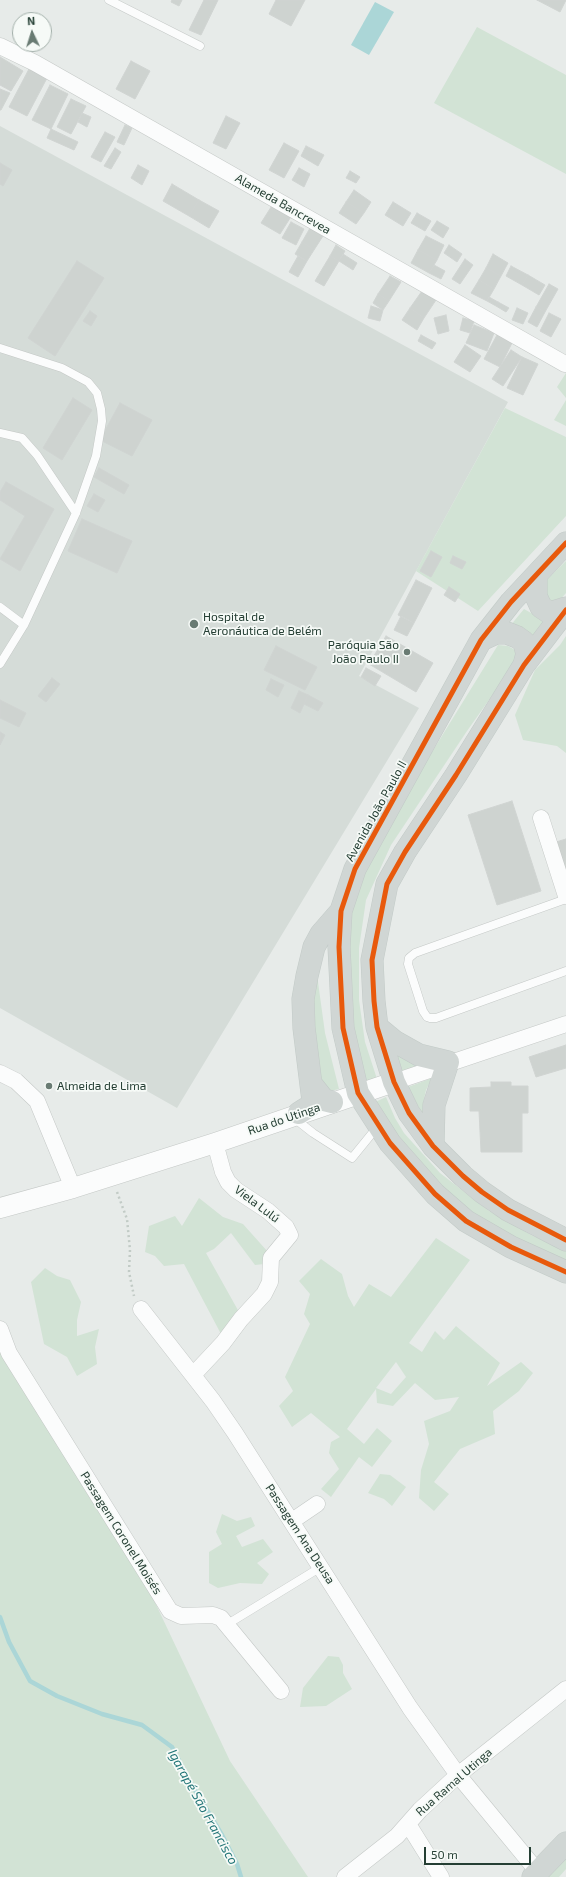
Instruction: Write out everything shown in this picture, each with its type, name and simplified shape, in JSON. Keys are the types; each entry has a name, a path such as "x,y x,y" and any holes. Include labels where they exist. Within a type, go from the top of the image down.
{"main road":[{"name":"Avenida João Paulo II","path":"566,543 511,602 481,640 355,869 341,911 339,947 343,1028 358,1093 378,1126 410,1168 435,1194 466,1221 511,1247 566,1272"},
{"path":"536,576 536,596 541,607 550,613 566,609"},
{"path":"566,609 524,665 456,775 405,852 387,884 372,960 377,1027 394,1082 409,1113 433,1146 463,1176 482,1192 508,1210 566,1240"},
{"path":"481,640 496,633 507,633 517,637 524,642 527,654 524,665"},
{"path":"295,1115 310,1106 312,1101 312,1085 304,1028 303,999 307,976 314,947 321,934 341,911"},
{"path":"377,1027 394,1041 419,1055 448,1062 434,1105 433,1146"},
{"path":"312,1085 324,1100 332,1102"},
{"path":"536,1874 566,1843"}],"street":[{"name":"Alameda Bancrevea","path":"0,46 34,63 565,364"},
{"path":"541,818 566,896"},
{"name":"Rua do Utinga","path":"0,1208 73,1188 215,1143 448,1062 566,1024"},
{"path":"0,1073 16,1081 38,1101 73,1188"},
{"name":"Viela Lulú","path":"193,1375 223,1343 241,1319 264,1294 270,1282 271,1258 290,1235 286,1227 268,1211 236,1190 228,1182 222,1172 215,1143"},
{"name":"Passagem Ana Deusa","path":"141,1309 193,1375 235,1432 410,1708 458,1775 536,1874"},
{"name":"Passagem Coronel Moisés","path":"0,1328 9,1353 170,1611 181,1616 213,1615 220,1618 281,1691"},
{"path":"292,1522 317,1504"},
{"name":"Rua Ramal Utinga","path":"345,1877 397,1836 420,1810 458,1775 566,1689"},
{"path":"408,1824 441,1877"}],"lane":[{"path":"109,0 200,46"},
{"path":"0,348 62,368 88,382 97,393 101,409 102,422 96,456 76,513 24,625 0,664"},
{"path":"0,433 22,438 37,454 76,513"},
{"path":"0,607 24,625"},
{"path":"566,900 415,953 409,958 408,964 422,1010 427,1017 430,1018 436,1018 566,971"},
{"path":"295,1115 313,1133 352,1158 378,1126"},
{"path":"226,1625 321,1567"}],"path":[{"path":"111,1176 127,1219 130,1250 130,1282 132,1294 141,1309"}],"shaded area":[{"name":"Hospital de Aeronáutica de Belém","path":"0,126 508,402 359,676 419,708 177,1108 0,1008"}],"green space":[{"path":"477,27 566,75 566,174 434,103"},
{"path":"566,373 566,398 557,387"},
{"path":"566,400 566,426 554,420"},
{"path":"505,408 566,437 566,516 478,611 416,571"},
{"path":"566,561 566,593 558,602 547,605 539,587"},
{"path":"524,609 547,622 534,642 510,626"},
{"path":"566,636 566,753 557,746 523,740 515,715 535,670 560,645"},
{"path":"498,645 508,646 517,651 518,659 467,731 391,845 366,900 359,948 359,1000 365,1042 377,1079 359,1084 349,1039 348,907 371,851"},
{"path":"316,945 318,982 325,1033 339,1089 322,1093 308,1032"},
{"path":"395,1053 424,1065 402,1072"},
{"path":"432,1078 426,1090 423,1104 425,1119 408,1087"},
{"path":"386,1097 395,1118 404,1133 440,1173 489,1211 533,1236 566,1250 566,1266 539,1254 444,1195 371,1104"},
{"path":"199,1198 223,1217 243,1224 268,1252 264,1264 255,1265 231,1233 214,1249 206,1253 239,1312 221,1334 184,1264 164,1266 155,1256 145,1252 149,1226 175,1216 182,1226"},
{"path":"436,1238 470,1260 409,1343 422,1352 435,1331 444,1340 456,1326 500,1363 487,1386 521,1362 533,1373 519,1391 493,1411 495,1434 460,1449 434,1482 449,1494 434,1511 419,1498 421,1470 429,1444 424,1421 450,1411 459,1397 435,1400 415,1383 393,1406 377,1403 376,1389 347,1429 364,1444 377,1428 392,1441 372,1467 359,1457 331,1497 321,1489 339,1469 329,1453 331,1442 340,1437 311,1413 292,1427 279,1406 293,1391 285,1377 310,1324 304,1314 310,1294 299,1281 321,1259 342,1274 348,1296 354,1307 369,1284 391,1297","holes":["396,1362 406,1377 391,1394 376,1388"]},
{"path":"45,1268 57,1276 70,1280 81,1302 77,1320 77,1336 99,1329 95,1347 97,1364 77,1376 67,1357 44,1344 31,1282"},
{"path":"0,1345 143,1577 230,1761 308,1877 0,1877"},
{"path":"380,1474 390,1475 406,1487 392,1506 384,1499 368,1493"},
{"path":"222,1514 237,1521 251,1517 255,1526 236,1536 242,1547 263,1539 273,1552 257,1563 269,1574 262,1584 240,1583 218,1588 209,1583 209,1552 222,1544 216,1532"},
{"path":"328,1656 339,1657 343,1665 343,1673 352,1689 326,1706 300,1707 303,1688"},
{"path":"566,1853 566,1869 559,1877 544,1877"}],"water":[{"path":"375,2 394,12 369,55 351,45"}],"building":[{"path":"172,0 182,0 179,6 171,2"},
{"path":"204,0 218,0 201,35 189,30"},
{"path":"276,0 305,0 291,26 269,14"},
{"path":"537,0 566,0 560,12"},
{"path":"0,57 23,71 11,91 0,85"},
{"path":"131,61 150,71 135,99 116,89"},
{"path":"29,69 47,78 27,116 9,107"},
{"path":"50,85 68,94 51,129 32,120"},
{"path":"0,89 10,93 1,110 0,110"},
{"path":"71,99 86,106 71,134 57,127"},
{"path":"82,113 91,117 87,127 78,122"},
{"path":"226,116 240,123 226,149 213,143"},
{"path":"125,125 132,128 124,145 117,142"},
{"path":"51,129 78,142 74,150 47,138"},
{"path":"105,132 115,137 101,162 91,157"},
{"path":"284,143 299,151 284,178 269,170"},
{"path":"306,146 324,155 318,166 301,156"},
{"path":"115,148 121,152 111,169 104,166"},
{"path":"0,163 12,170 3,186 0,184"},
{"path":"138,165 149,171 142,185 131,178"},
{"path":"299,168 310,174 304,187 292,180"},
{"path":"350,171 360,177 356,183 346,178"},
{"path":"172,184 199,200 189,216 163,201"},
{"path":"354,190 371,202 364,213 346,202"},
{"path":"199,200 219,211 209,228 189,216"},
{"path":"346,202 364,213 356,224 339,213"},
{"path":"393,202 411,213 403,226 385,215"},
{"path":"273,204 292,215 280,234 261,223"},
{"path":"417,213 431,221 425,231 411,223"},
{"path":"437,221 449,228 443,238 431,230"},
{"path":"291,222 304,229 296,245 282,238"},
{"path":"310,228 323,236 314,250 302,242"},
{"path":"426,236 444,245 437,260 418,250"},
{"path":"302,242 314,250 307,261 295,254"},
{"path":"336,245 345,251 339,261 330,256"},
{"path":"449,245 462,254 457,262 444,253"},
{"path":"418,250 437,260 429,273 411,263"},
{"path":"343,254 357,263 353,270 339,261"},
{"path":"493,254 508,263 501,276 486,268"},
{"path":"298,256 307,261 298,277 289,272"},
{"path":"330,256 339,261 324,286 315,281"},
{"path":"465,259 473,265 460,284 452,279"},
{"path":"77,261 104,278 55,356 28,338"},
{"path":"434,265 445,271 441,279 429,273"},
{"path":"511,266 528,275 522,285 506,276"},
{"path":"486,268 501,276 494,289 479,280"},
{"path":"528,275 545,285 539,295 522,285"},
{"path":"390,276 401,282 389,301 378,294"},
{"path":"479,280 494,289 487,301 471,293"},
{"path":"549,284 558,289 545,312 536,307"},
{"path":"422,291 436,300 424,318 410,308"},
{"path":"378,294 389,301 383,310 373,303"},
{"path":"489,297 498,302 496,306 487,301"},
{"path":"498,302 509,308 506,312 496,306"},
{"path":"371,306 383,310 380,321 368,318"},
{"path":"536,307 545,312 537,327 528,322"},
{"path":"410,308 424,318 417,330 402,320"},
{"path":"517,308 528,313 523,324 512,320"},
{"path":"90,311 97,316 91,326 83,321"},
{"path":"549,313 561,319 551,337 540,331"},
{"path":"446,315 449,331 438,334 434,318"},
{"path":"463,318 474,321 470,333 460,330"},
{"path":"474,325 494,333 487,351 466,343"},
{"path":"421,335 436,343 432,349 418,341"},
{"path":"497,335 512,343 500,367 484,359"},
{"path":"465,345 481,356 470,372 454,362"},
{"path":"511,350 522,357 503,386 492,379"},
{"path":"522,357 538,364 523,395 507,388"},
{"path":"73,398 92,410 62,460 43,448"},
{"path":"120,403 152,420 132,456 100,440"},
{"path":"99,468 129,485 124,494 94,477"},
{"path":"6,482 54,509 20,571 0,559 25,516 0,500 0,492"},
{"path":"94,494 105,500 98,512 87,506"},
{"path":"82,519 132,541 117,573 68,551"},
{"path":"431,551 442,557 431,577 420,571"},
{"path":"453,556 466,562 462,569 450,563"},
{"path":"416,580 432,588 414,623 398,615"},
{"path":"449,587 460,594 455,602 444,595"},
{"path":"401,616 414,623 407,636 394,630"},
{"path":"386,636 433,663 416,692 369,664"},
{"path":"276,646 317,667 305,690 264,670"},
{"path":"366,668 381,676 375,686 361,677"},
{"path":"52,678 60,684 46,702 38,696"},
{"path":"271,679 284,685 278,697 266,690"},
{"path":"299,691 308,695 300,713 291,708"},
{"path":"308,695 323,703 318,711 304,704"},
{"path":"0,700 26,713 19,727 0,718"},
{"path":"0,732 5,735 0,745"},
{"path":"512,801 541,891 497,905 468,815"},
{"path":"566,839 566,871 556,842"},
{"path":"566,1045 566,1068 536,1077 529,1057"},
{"path":"491,1082 511,1082 511,1086 528,1086 528,1113 522,1113 522,1152 481,1152 479,1111 470,1111 470,1088 491,1087"}],"waterway":[{"name":"Igarapé São Francisco","path":"0,1617 9,1642 30,1681 57,1696 102,1714 142,1725 172,1747 189,1780 222,1835 237,1864 241,1877"}],"cycle path":[{"path":"566,543 511,602 481,640 355,869 341,911 339,947 343,1028 358,1093 390,1143 435,1194 466,1221 511,1247 566,1272"},
{"path":"566,610 524,665 456,775 405,852 387,884 372,960 377,1027 394,1082 409,1113 433,1146 463,1176 482,1192 508,1210 566,1240"}],"place":[{"name":"Hospital de Aeronáutica de Belém","path":"194,624"},
{"name":"Paróquia São João Paulo II","path":"407,652"},
{"name":"Almeida de Lima","path":"49,1086"}]}
